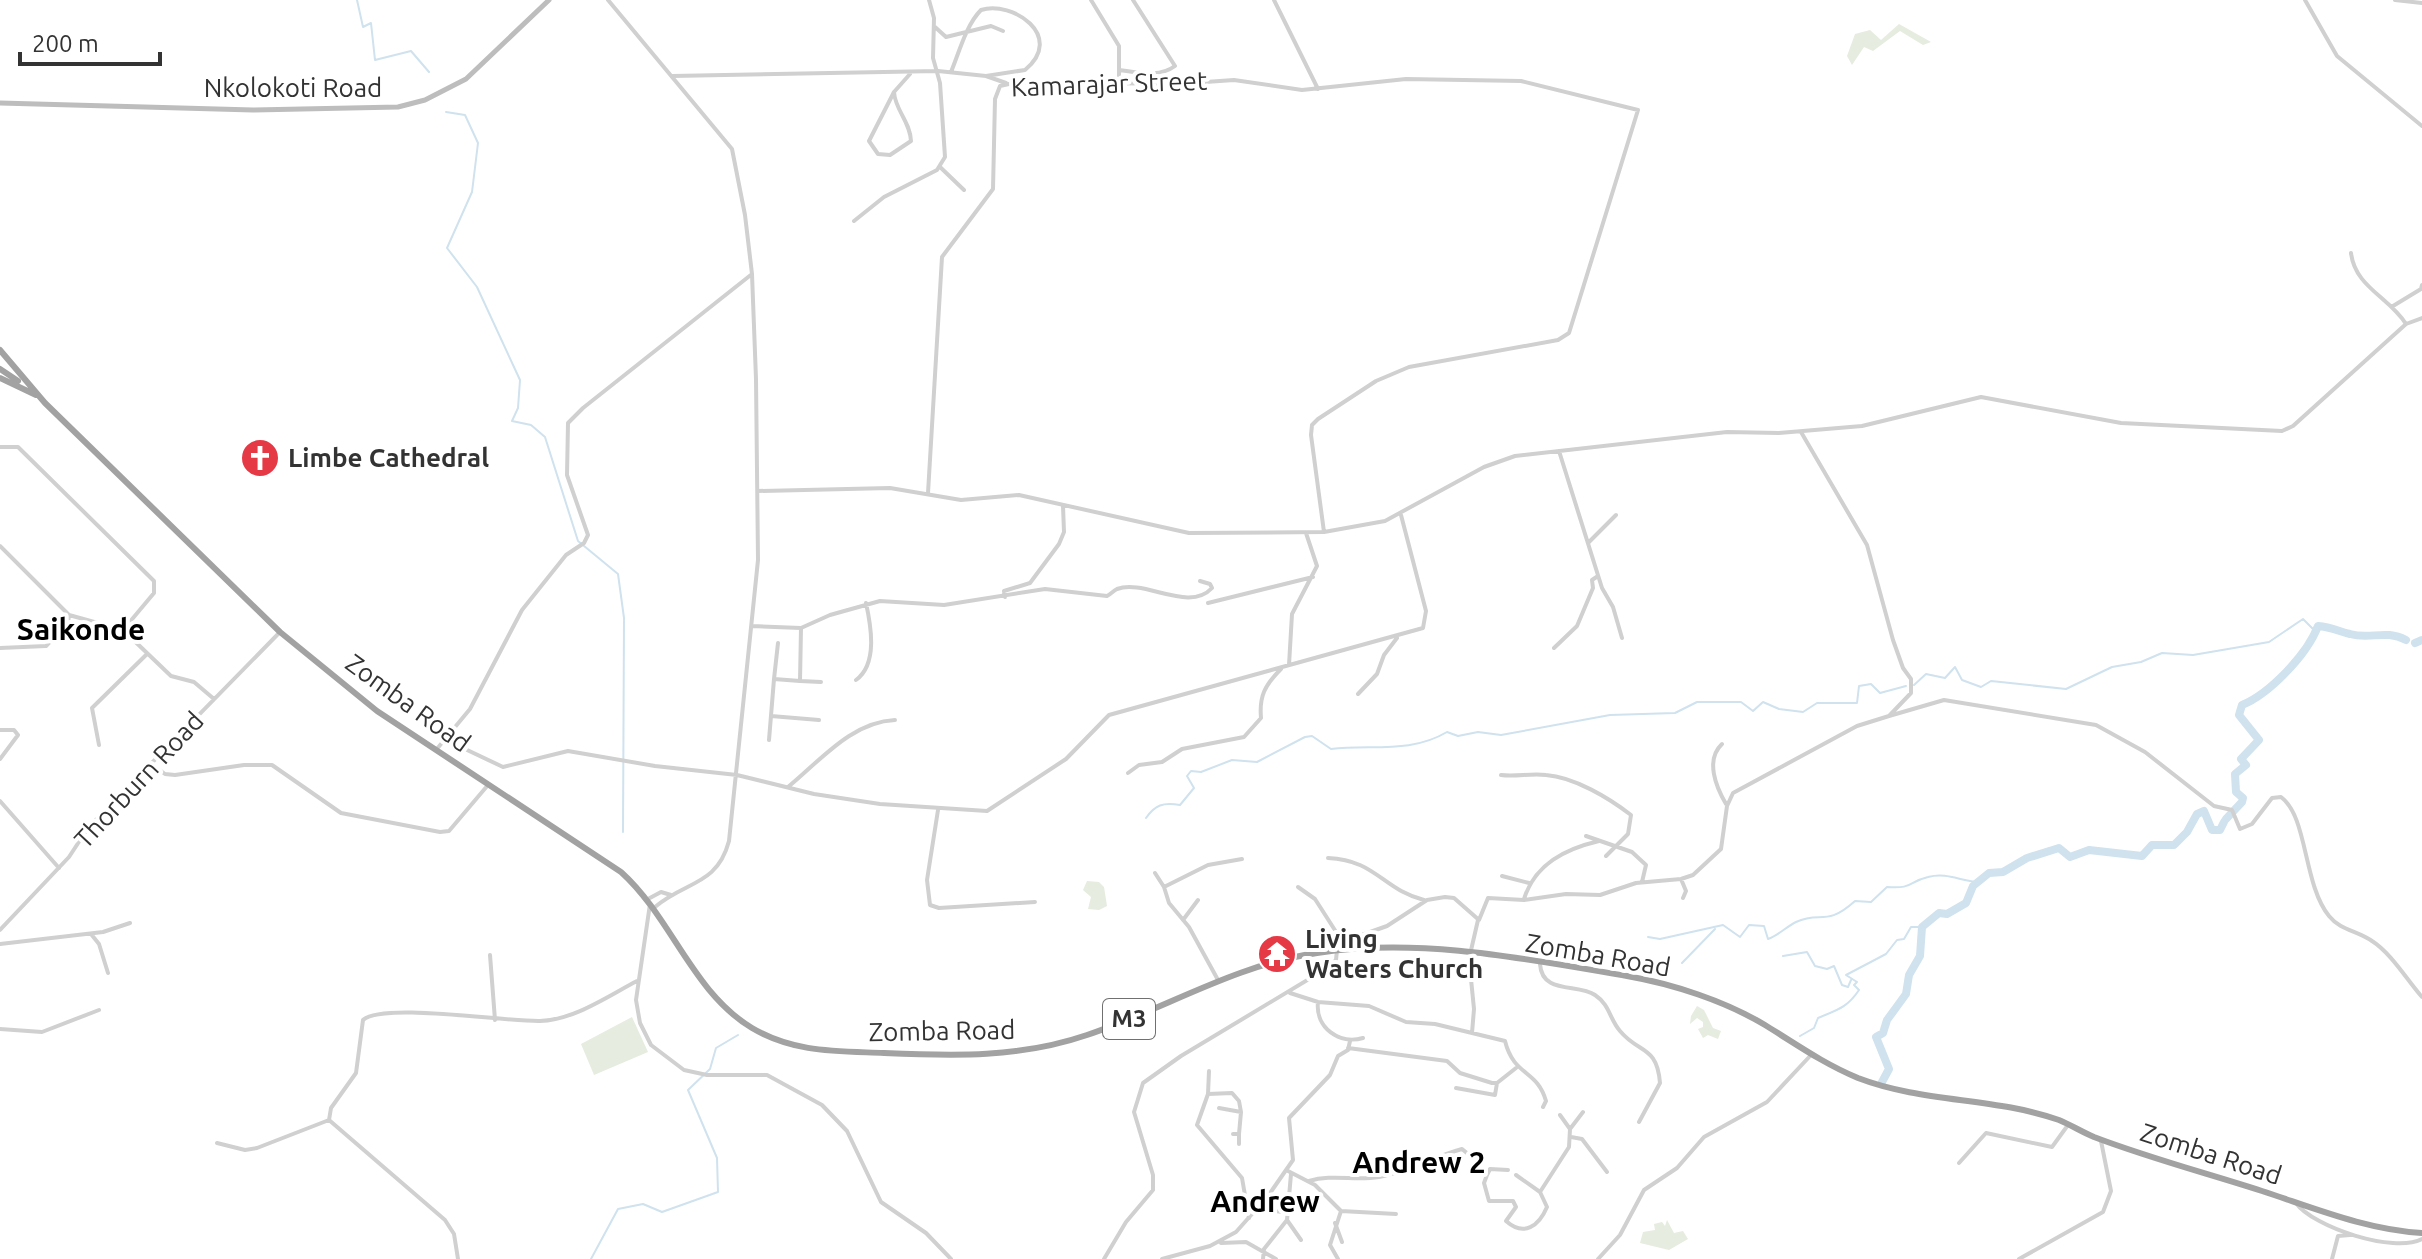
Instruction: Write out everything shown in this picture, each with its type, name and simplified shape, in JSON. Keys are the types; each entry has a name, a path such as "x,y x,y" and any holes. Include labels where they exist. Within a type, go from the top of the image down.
{"highway":[{"name":"Zomba Road","path":"0,350 37,394 280,632 377,711 621,872 651,903 702,981 732,1014 777,1040 810,1050 961,1056 1028,1050 1108,1028 1218,980 1274,962 1347,949 1400,948 1469,953 1630,977 1671,987 1762,1023 1811,1055 1855,1077 1898,1091 2031,1113 2295,1202 2385,1229 2422,1233"},
{"name":"Zomba Road","path":"0,369 37,394"},
{"path":"0,378 37,394"}],"main road":[{"name":"Nkolokoti Road","path":"0,103 253,110 398,107 425,100 466,79 549,0"}],"street":[{"path":"608,0 734,153 752,274 758,560 737,775 724,860 708,877 651,903"},
{"path":"854,221 884,197 940,167 947,148 938,71 933,58 934,26 929,0"},
{"path":"1091,0 1119,46 1119,83"},
{"path":"1119,70 1145,74 1167,71 1175,66 1133,0"},
{"path":"1274,0 1318,89"},
{"path":"2305,0 2337,56 2422,126"},
{"path":"2395,0 2422,3"},
{"path":"951,72 968,31 983,7 1001,1"},
{"path":"986,76 1020,72 1037,56 1040,34 1026,10"},
{"path":"934,26 946,37 991,26 1003,31"},
{"path":"672,76 938,71 986,76 1006,83"},
{"path":"894,92 895,102 907,120 911,141 890,155 878,154 869,141 894,92 912,72"},
{"name":"Kamarajar Street","path":"928,493 942,257 993,189 995,99 1000,86 1006,83 1234,80 1280,88 1318,89 1406,79 1521,81 1638,110 1569,333 1558,340 1409,367 1376,381 1315,422 1311,435 1324,532"},
{"path":"940,167 964,190"},
{"path":"2351,253 2351,263 2370,291 2393,306 2406,324"},
{"path":"436,750 470,709 522,610 566,555 581,545 587,525 567,475 568,423 752,274"},
{"path":"2393,306 2421,289 2422,285"},
{"path":"758,491 890,488 961,500 1019,495 1189,533 1324,532 1372,525 1401,515 1503,459 1727,432 1801,432 1862,426 1981,397 2121,423 2282,431 2297,422 2406,324 2422,318"},
{"path":"1801,432 1867,545 1893,640 1903,668 1911,679 1910,694 1889,716"},
{"path":"0,447 18,447 154,581 156,590 123,630"},
{"path":"1559,451 1598,576 1613,607 1622,638"},
{"path":"1005,597 1004,591 1030,583 1059,544 1064,532 1063,506"},
{"path":"444,739 503,767 568,751 737,775 829,797 938,810 994,809 1072,754 1109,715 1419,631 1427,623 1401,515"},
{"path":"1588,543 1616,515"},
{"path":"1128,773 1139,765 1162,762 1182,749 1244,737 1261,718 1259,700 1265,686 1291,664 1292,614 1317,566 1306,533"},
{"path":"0,546 69,615 123,630 171,676 194,682 214,699"},
{"path":"1554,648 1577,626 1593,588 1592,580 1598,576"},
{"path":"1208,603 1313,577"},
{"path":"752,626 801,628 866,603 944,605 1045,589 1107,596 1116,589 1198,596 1212,588 1210,584 1200,581"},
{"path":"856,680 866,668 872,638 866,603"},
{"path":"0,648 46,646 68,623 69,615"},
{"path":"800,681 801,628"},
{"name":"Thorburn Road","path":"0,930 59,868 85,831 280,632"},
{"path":"1358,694 1377,674 1384,655 1397,637"},
{"path":"769,740 778,643"},
{"path":"99,745 92,708 146,655"},
{"path":"774,679 821,682"},
{"path":"1472,1033 1474,1009 1469,953 1485,899 1600,895 1642,882 1693,875 1721,849 1727,806 1740,788 1857,726 1944,700 2096,725 2145,752 2214,806 2232,810 2240,829 2252,824 2272,798 2281,797 2289,803 2301,830 2300,845 2329,916 2342,927 2374,942 2422,997"},
{"path":"771,716 819,720"},
{"path":"788,787 851,734 870,724 895,720"},
{"path":"0,730 14,730 18,735 0,759"},
{"path":"1722,744 1716,750 1713,772 1727,806"},
{"path":"150,763 165,774 175,775 244,765 272,765 341,813 440,832 449,831 489,784"},
{"path":"1501,775 1547,775 1597,790 1631,815 1628,834 1606,856"},
{"path":"0,801 59,868"},
{"path":"938,810 928,872 930,905 939,908 1035,902"},
{"path":"1586,836 1632,852 1645,863 1642,882"},
{"path":"1524,900 1529,883 1545,863 1599,841"},
{"path":"1328,858 1353,859 1378,873 1401,894 1427,900 1451,897 1478,920"},
{"path":"1164,887 1208,865 1242,859"},
{"path":"1155,873 1169,903 1183,920 1218,980"},
{"path":"1502,876 1529,883"},
{"path":"1681,879 1686,891 1683,898"},
{"path":"1298,887 1315,899 1347,949"},
{"path":"671,895 661,892 645,916 642,966 637,981 640,1023 644,1035 662,1056 684,1070 707,1075 767,1075 822,1105 847,1131 881,1202 926,1233 951,1259"},
{"path":"1183,920 1198,900"},
{"path":"1342,942 1390,925 1427,900"},
{"path":"0,944 91,934 130,923"},
{"path":"91,934 99,944 108,973"},
{"path":"1104,1259 1126,1222 1153,1190 1153,1175 1134,1112 1134,1101 1143,1083 1191,1049 1290,993 1331,965 1337,950"},
{"path":"490,955 495,1020"},
{"path":"1540,964 1542,973 1550,982 1565,988 1587,990 1602,1000 1610,1009 1618,1029 1653,1056 1660,1083 1639,1122"},
{"path":"329,1120 331,1108 356,1073 359,1032 367,1016 408,1011 495,1020 541,1021 564,1017 637,981"},
{"path":"1290,993 1318,1002 1365,1005 1402,1021 1505,1041 1518,1067 1539,1083 1546,1101 1543,1107"},
{"path":"1318,1002 1317,1013 1326,1030 1350,1041 1363,1038"},
{"path":"0,1029 42,1032 99,1010"},
{"path":"1263,1259 1264,1249 1287,1220 1293,1154 1289,1118 1330,1075 1337,1058 1348,1048 1350,1041"},
{"path":"1348,1048 1447,1061 1460,1073 1497,1083"},
{"path":"1598,1259 1620,1235 1644,1190 1677,1168 1704,1137 1767,1102 1811,1055"},
{"path":"1456,1088 1495,1095 1497,1083 1518,1067"},
{"path":"1209,1071 1208,1094 1197,1125 1242,1178 1249,1218"},
{"path":"1208,1094 1232,1093 1239,1101 1241,1112 1236,1134 1239,1144"},
{"path":"1219,1108 1241,1112"},
{"path":"1570,1129 1583,1112"},
{"path":"1540,1192 1569,1147 1570,1129 1560,1115"},
{"path":"217,1143 245,1150 257,1148 329,1120"},
{"path":"329,1120 445,1220 454,1234 458,1259"},
{"path":"1959,1163 1986,1133 2052,1147 2068,1125"},
{"path":"1571,1137 1582,1139 1607,1172"},
{"path":"2019,1259 2103,1212 2111,1191 2101,1139"},
{"path":"1309,1181 1329,1177 1359,1179 1394,1173 1416,1167 1429,1157 1459,1149 1479,1163 1487,1175"},
{"path":"1508,1170 1490,1169 1484,1183 1489,1201 1513,1201 1516,1207 1506,1221 1516,1228 1526,1229 1542,1218 1547,1207 1540,1192 1516,1175"},
{"path":"1290,1172 1309,1181 1341,1211 1396,1214"},
{"path":"1215,1244 1236,1232 1290,1172"},
{"path":"1268,1196 1276,1211 1288,1213"},
{"path":"2295,1202 2304,1215 2352,1234 2400,1242 2422,1239"},
{"path":"1338,1259 1330,1245 1341,1211"},
{"path":"1287,1220 1301,1240"},
{"path":"1335,1223 1342,1242"},
{"path":"2332,1259 2338,1236 2352,1234"},
{"path":"1162,1259 1239,1240 1264,1249 1276,1259"}],"shaded area":[{"path":"1899,24 1931,42 1923,45 1900,31 1873,51 1864,47 1852,65 1847,56 1855,34 1870,30 1881,40"},
{"path":"1087,881 1099,882 1104,887 1107,906 1099,910 1088,909 1091,897 1083,890"},
{"path":"1697,1006 1704,1010 1713,1028 1721,1031 1718,1039 1708,1035 1703,1038 1698,1029 1703,1027 1703,1022 1697,1018 1690,1024"},
{"path":"632,1017 648,1052 594,1075 581,1044"},
{"path":"1667,1220 1674,1233 1683,1231 1688,1239 1669,1250 1640,1243 1643,1232 1655,1230 1654,1224 1662,1222 1665,1226"}],"waterway":[{"path":"357,0 363,27 371,23 375,60 411,51 429,72"},
{"path":"446,112 465,115 478,143 472,192 447,248 477,287 520,380 518,408 512,421 531,425 545,437 578,541 618,574 624,618 623,832"},
{"path":"1914,685 1926,674 1945,678 1955,667 1962,680 1981,687 1991,681 2066,689 2112,667 2141,662 2162,653 2193,655 2269,642 2303,619 2316,632"},
{"path":"2226,819 2242,802 2243,798 2236,792 2235,774 2246,765 2241,759 2259,740 2239,715 2242,705 2264,692 2286,672 2305,649 2318,626 2358,636 2391,635 2406,640"},
{"path":"2415,643 2422,640"},
{"path":"1146,818 1160,806 1180,805 1194,788 1187,776 1191,771 1201,772 1232,760 1257,762 1305,737 1312,736 1331,749 1405,746 1447,732 1458,736 1478,732 1501,735 1610,715 1675,713 1697,702 1741,702 1753,711 1763,702 1779,709 1803,712 1817,703 1857,703 1859,686 1871,684 1880,693 1906,686"},
{"path":"1882,1082 1889,1069 1876,1037 1883,1033 1887,1020 1906,994 1909,975 1920,956 1922,927 1939,913 1947,914 1966,903 1973,886 1989,873 2003,872 2027,858 2059,848 2070,857 2089,850 2142,856 2152,845 2174,845 2187,832 2197,814 2204,811 2212,830 2220,830 2224,822"},
{"path":"1648,937 1660,939 1723,925 1740,937 1749,925 1764,926 1768,939 1804,919 1837,914 1855,901 1871,902 1887,887 1906,886 1935,876 1978,882"},
{"path":"1800,1036 1814,1028 1818,1018 1841,1008 1855,996 1859,990 1854,985 1857,982 1846,975 1886,954 1897,940 1904,939 1911,927 1922,927"},
{"path":"1682,963 1715,929"},
{"path":"1783,956 1807,952 1815,966 1827,969 1834,966 1842,985 1848,987 1851,980"},
{"path":"591,1259 618,1209 643,1204 662,1212 718,1192 717,1158 688,1090 710,1069 716,1048 738,1035"}],"place":[{"name":"Limbe Cathedral","path":"260,458"},
{"name":"Living Waters Church","path":"1277,954"}],"district":[{"name":"Saikonde","path":"81,630"},
{"name":"Andrew 2","path":"1419,1163"},
{"name":"Andrew","path":"1265,1202"}]}
